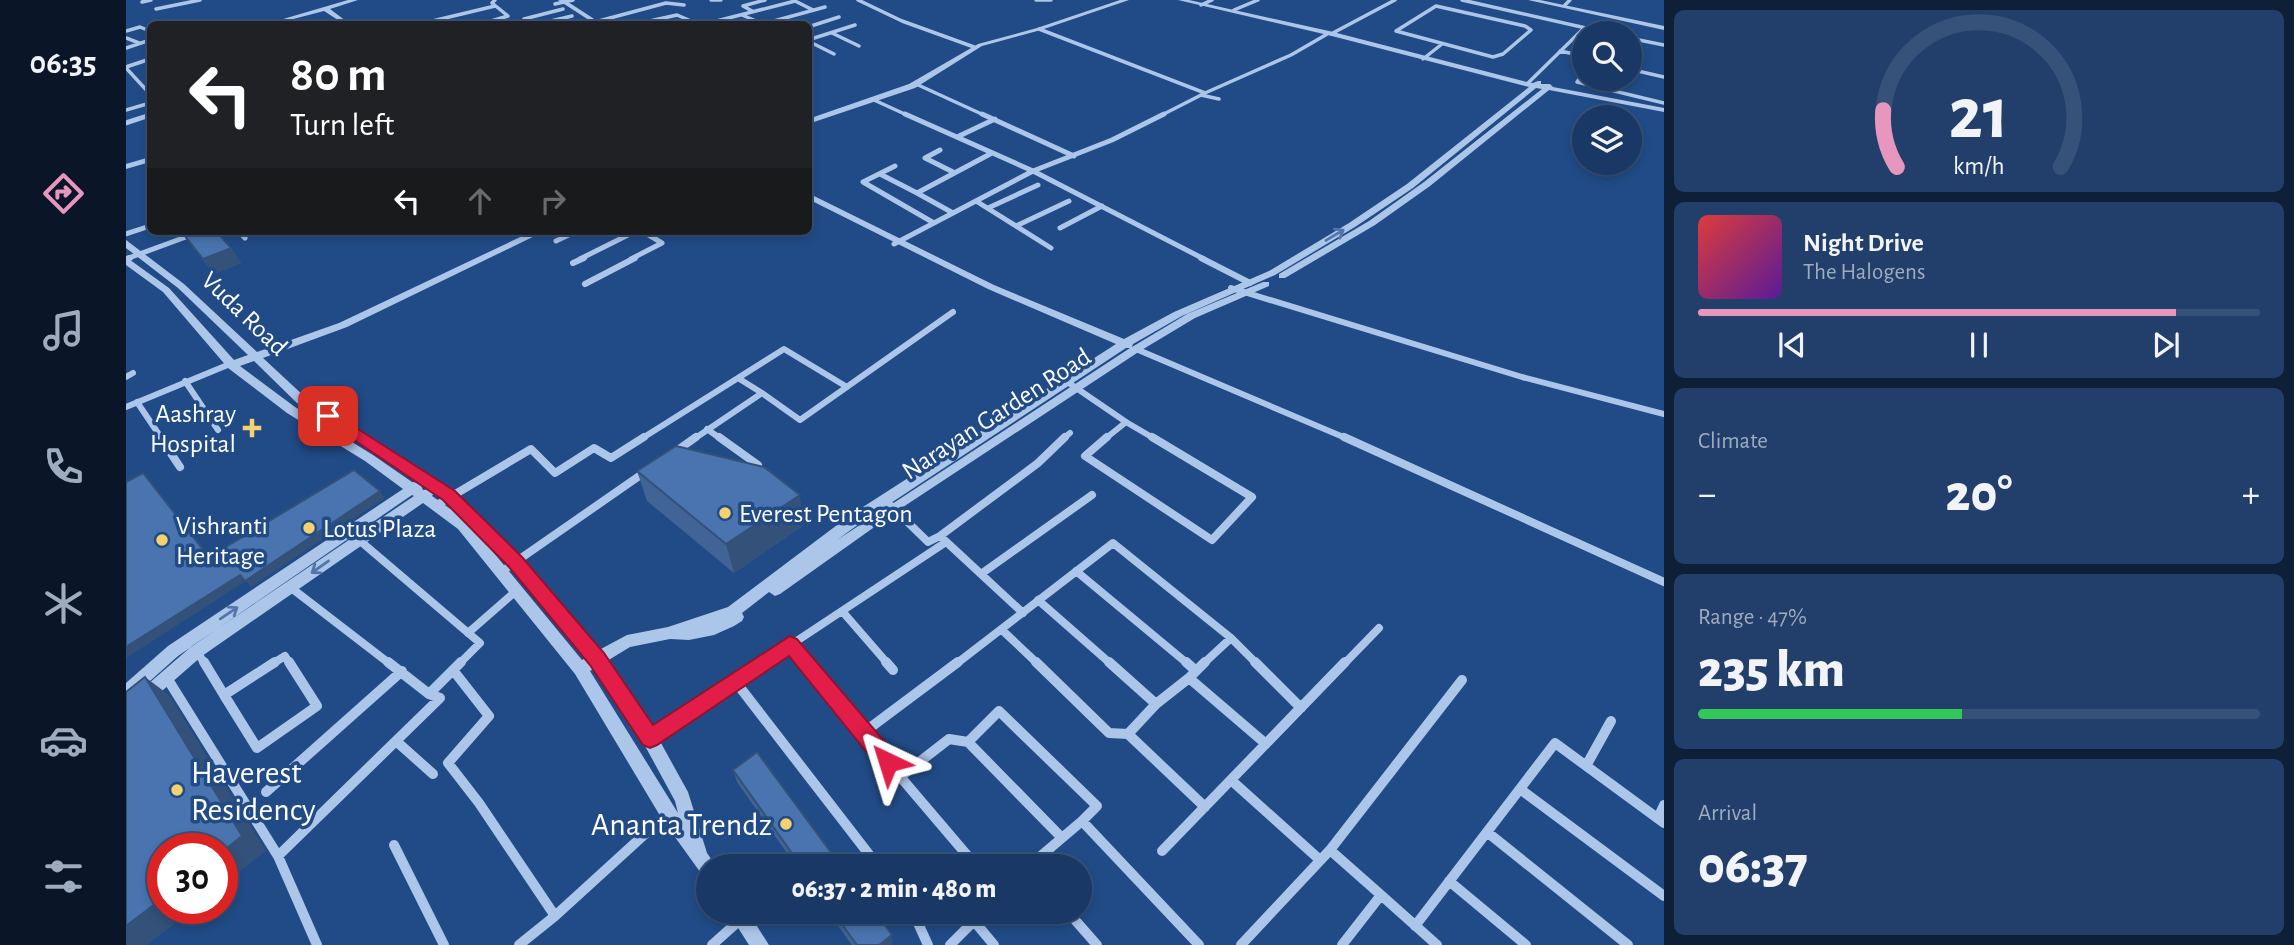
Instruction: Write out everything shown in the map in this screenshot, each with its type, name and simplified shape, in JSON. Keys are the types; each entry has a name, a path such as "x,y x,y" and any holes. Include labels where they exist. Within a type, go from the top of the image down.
{"street":[{"path":"142,2 150,0"},
{"path":"156,9 200,0"},
{"path":"271,21 345,0"},
{"path":"279,21 355,0"},
{"path":"548,0 593,21"},
{"path":"524,19 573,0"},
{"path":"710,0 720,0"},
{"path":"753,12 743,6 765,0"},
{"path":"722,21 794,0 813,10"},
{"path":"858,0 902,21 972,47"},
{"path":"1036,1 1051,0"},
{"path":"812,119 910,83 972,47 1114,0"},
{"path":"812,119 916,84 972,47 1039,29 1126,0"},
{"path":"1181,0 1331,33 1538,85 1664,107"},
{"path":"1189,0 1331,33"},
{"path":"1202,4 1212,0"},
{"path":"1234,10 1258,0"},
{"path":"897,243 1033,171 1112,140 1203,94 1291,55 1395,0"},
{"path":"1462,0 1572,25"},
{"path":"1531,0 1664,27"},
{"path":"1542,0 1568,3 1664,27"},
{"path":"431,21 495,3 508,16 491,21"},
{"path":"561,4 581,21"},
{"path":"604,21 666,4 684,5"},
{"path":"1436,6 1531,29 1497,57 1442,44 1396,30 1436,6"},
{"path":"774,21 825,7"},
{"path":"324,8 343,21"},
{"path":"649,21 679,15 691,21"},
{"path":"742,15 756,21"},
{"path":"556,21 572,16"},
{"path":"812,26 839,17"},
{"path":"658,19 662,21"},
{"path":"812,39 855,25"},
{"path":"126,31 140,27 147,30"},
{"path":"1039,29 1219,99"},
{"path":"831,33 859,46"},
{"path":"126,38 139,44"},
{"path":"1538,85 1560,51 1572,40"},
{"path":"126,48 147,41"},
{"path":"1642,41 1664,46"},
{"path":"812,42 834,54"},
{"path":"1424,58 1442,44"},
{"path":"1560,51 1572,54"},
{"path":"147,59 126,66 147,90"},
{"path":"1642,70 1664,74"},
{"path":"916,84 1074,156"},
{"path":"1538,85 1633,98"},
{"name":"Narayan Garden Road","path":"1127,348 1327,251 1372,223 1427,184 1538,85"},
{"path":"1608,91 1664,107"},
{"path":"874,100 1033,171 1249,288 1522,377 1664,414"},
{"path":"126,110 147,104"},
{"path":"126,123 147,117"},
{"path":"957,137 995,119"},
{"path":"940,150 925,158 955,173"},
{"path":"917,193 992,152"},
{"path":"126,167 147,160"},
{"path":"895,166 863,183 934,223"},
{"path":"880,174 953,213"},
{"path":"988,208 1038,185"},
{"path":"812,197 1019,306 1276,407 1664,582"},
{"path":"976,201 1051,248"},
{"path":"1016,226 1069,201"},
{"path":"812,203 897,243"},
{"path":"1060,228 1102,206"},
{"path":"126,233 147,227"},
{"path":"134,256 191,235"},
{"path":"126,407 185,381 356,318 526,235"},
{"path":"556,241 569,235"},
{"path":"573,263 628,235"},
{"path":"585,284 662,243 649,235"},
{"name":"Vuda Road","path":"126,243 134,256 230,364 291,410 437,505 463,525 580,669 668,813 697,854"},
{"name":"Vuda Road","path":"134,256 181,286 263,351 301,400 449,495 515,562 597,659 650,738 682,797 701,854"},
{"name":"Narayan Garden Road","path":"597,659 622,644 668,633 733,611 854,520 890,504 1127,348 1231,288 1249,288"},
{"path":"738,378 800,420 953,312"},
{"path":"437,505 449,495 531,449 555,473 594,447 611,458 784,349 847,387"},
{"path":"185,381 218,430"},
{"path":"1072,384 1126,422 1252,497 1212,540 1085,456 1126,422"},
{"path":"664,458 762,393"},
{"path":"137,402 180,467"},
{"path":"707,429 758,465"},
{"path":"650,738 842,611 943,539 1038,463 1070,433"},
{"path":"501,572 654,466"},
{"path":"126,713 161,671 177,657 431,483"},
{"path":"177,657 197,651 359,540 417,493"},
{"path":"981,574 1092,495"},
{"path":"890,504 928,542 943,539"},
{"path":"943,539 1023,613"},
{"path":"359,540 480,643 429,694"},
{"path":"863,733 1002,630 1113,543 1231,638 1301,708"},
{"path":"1076,571 1266,744"},
{"path":"278,856 440,698 429,694 290,587"},
{"path":"468,633 516,590"},
{"path":"1038,600 1156,704"},
{"path":"842,611 893,670"},
{"path":"1162,851 1379,628"},
{"path":"1002,630 1109,733 1128,734 1205,807"},
{"path":"1128,734 1156,704 1231,638"},
{"path":"790,645 966,854"},
{"path":"197,651 223,696 257,748 317,706 285,656 223,696"},
{"path":"580,669 597,659"},
{"path":"453,670 489,716 448,763 479,803 555,916"},
{"path":"126,693 161,671"},
{"path":"161,671 278,856 317,945"},
{"path":"266,792 402,671"},
{"path":"1241,945 1330,850 1462,680"},
{"path":"735,681 869,854"},
{"path":"968,742 999,711 1097,806 1043,854"},
{"path":"1586,766 1611,722"},
{"path":"901,777 949,739 968,742 1062,838"},
{"path":"396,741 433,774"},
{"path":"1415,926 1555,743 1661,820 1664,806"},
{"path":"1231,780 1320,860"},
{"path":"1520,789 1664,896"},
{"path":"519,945 555,916 668,813"},
{"path":"1082,821 1199,945"},
{"path":"1487,832 1628,945"},
{"path":"394,845 444,945"},
{"path":"1330,850 1437,945"},
{"path":"1449,881 1525,945"},
{"path":"1342,945 1381,895"},
{"path":"712,945 732,924"},
{"path":"746,924 760,945"},
{"path":"919,924 929,945"},
{"path":"950,945 971,924"},
{"path":"976,924 994,945"},
{"path":"1079,924 1097,945"}],"building":[{"path":"184,235 220,235 231,248 203,259"},
{"path":"676,446 764,467 800,495 726,544 637,471"},
{"name":"Vishranti Heritage","path":"354,470 380,491 245,581 240,575 126,647 126,482 143,473 209,557"},
{"name":"Haverest Residency","path":"145,677 242,836 238,839 238,833 147,833 147,910 126,926 126,692"},
{"name":"Ananta Trendz","path":"757,752 832,854 792,854 733,770"},
{"path":"842,924 884,924 892,935 879,945 857,945"}],"place":[{"name":"Aashray Hospital","path":"252,428"},
{"name":"Everest Pentagon","path":"725,513"},
{"name":"Lotus Plaza","path":"309,528"},
{"name":"Vishranti Heritage","path":"162,540"},
{"name":"Haverest Residency","path":"177,790"},
{"name":"Ananta Trendz","path":"786,824"}],"route":[{"path":"328,416 449,495 515,562 597,659 650,738 790,645 888,762"}]}
